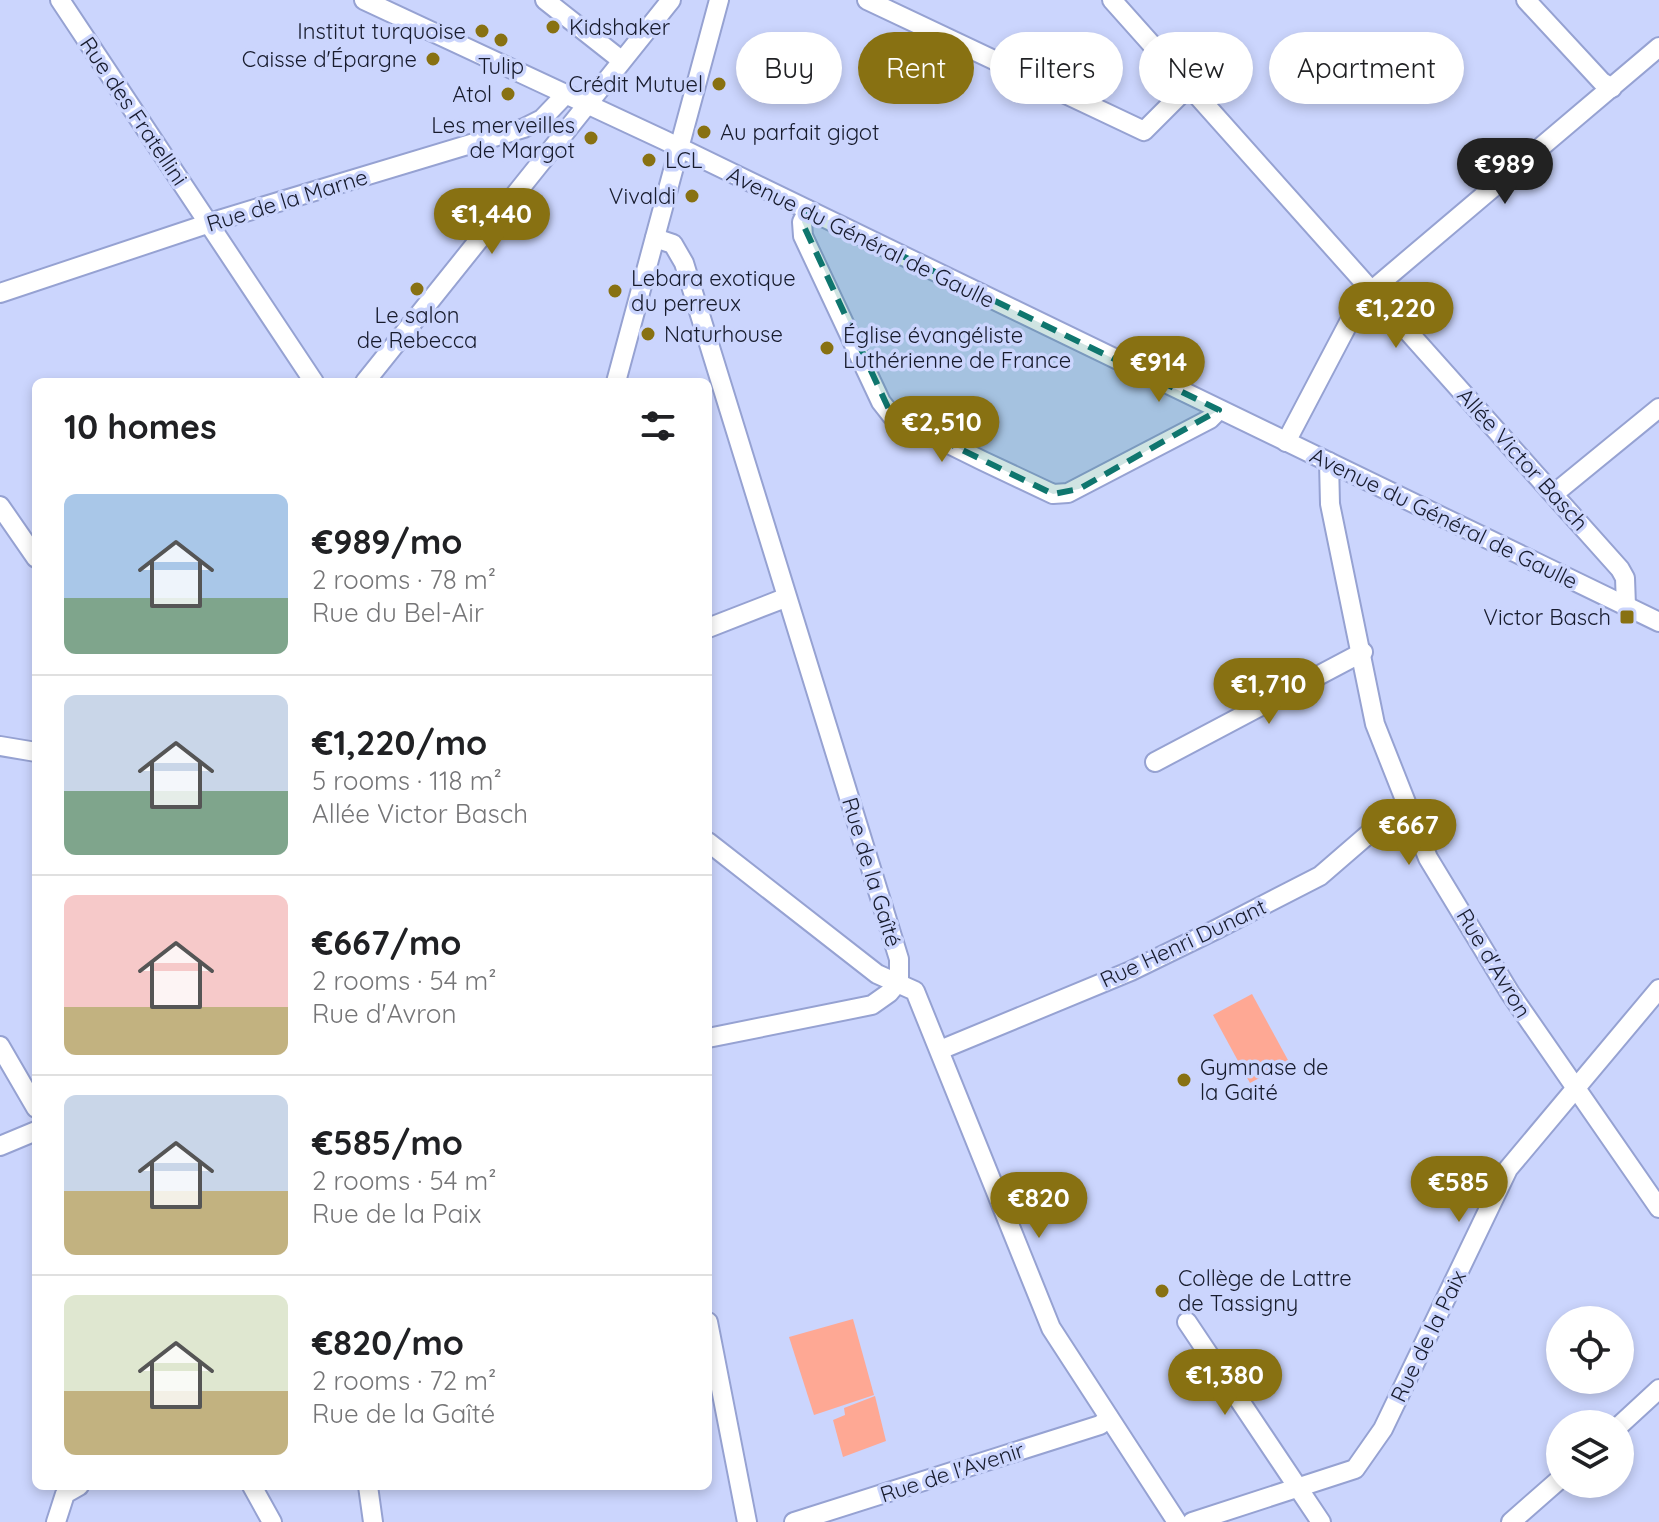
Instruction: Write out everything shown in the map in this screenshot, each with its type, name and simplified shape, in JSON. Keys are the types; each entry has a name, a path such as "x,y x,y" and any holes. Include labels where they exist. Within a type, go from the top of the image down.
{"street":[{"name":"Rue des Fratellini","path":"60,0 311,378"},
{"name":"Avenue du Général de Gaulle","path":"364,0 808,210 1659,622"},
{"path":"545,0 621,60"},
{"path":"368,378 671,0"},
{"path":"617,378 719,0"},
{"path":"867,0 1144,131 1171,104"},
{"name":"Allée Victor Basch","path":"1112,0 1141,32"},
{"path":"1526,0 1602,82 1612,88"},
{"path":"1286,442 1357,307 1371,291 1659,47"},
{"name":"Rue de la Marne","path":"0,293 209,223 524,128 542,119 565,95"},
{"name":"Allée Victor Basch","path":"1207,104 1620,569 1625,578 1626,606"},
{"path":"524,128 540,125 547,130 551,135 547,153"},
{"path":"808,210 802,222 803,236 881,402 892,416 970,454 1053,494 1068,493 1210,419 1219,410"},
{"name":"Rue de la Gaîté","path":"655,238 673,244 684,263 899,959 899,981"},
{"path":"1555,493 1659,408"},
{"name":"Rue d'Avron","path":"1329,462 1330,504 1363,652 1375,724 1428,858 1510,993 1659,1208"},
{"path":"0,506 32,552"},
{"path":"712,626 785,598"},
{"path":"1155,762 1363,652"},
{"path":"0,746 32,751"},
{"name":"Rue Henri Dunant","path":"940,1050 1131,971 1217,929 1320,876 1379,825 1411,814"},
{"path":"712,845 877,974 899,981 915,991 1051,1328 1177,1522"},
{"path":"712,1037 872,1005 899,981"},
{"name":"Rue de la Paix","path":"1192,1522 1355,1469 1383,1429 1508,1169 1659,989"},
{"path":"0,1046 32,1101"},
{"path":"0,1146 32,1133"},
{"path":"1187,1322 1321,1522"},
{"path":"712,1343 747,1522"},
{"path":"1634,1412 1659,1389"},
{"name":"Rue de l'Avenir","path":"794,1522 1100,1425 1109,1418"},
{"path":"56,1522 72,1490"},
{"path":"254,1490 272,1522"},
{"path":"369,1490 373,1522"},
{"path":"1511,1522 1546,1491"}],"highlighted area":[{"path":"808,210 1219,410 1079,489 1053,494 892,416 802,222"}],"shaded area":[{"path":"1252,994 1289,1062 1250,1083 1213,1015"},
{"path":"853,1319 874,1395 814,1415 789,1337"},
{"path":"875,1396 886,1441 843,1457 833,1420 845,1415 844,1408"}],"place":[{"name":"Kidshaker","path":"553,27"},
{"name":"Institut turquoise","path":"482,31"},
{"name":"Tulip","path":"501,40"},
{"name":"Caisse d'Épargne","path":"433,59"},
{"name":"Crédit Mutuel","path":"719,84"},
{"name":"Atol","path":"508,94"},
{"name":"Au parfait gigot","path":"704,132"},
{"name":"Les merveilles de Margot","path":"591,138"},
{"name":"LCL","path":"649,160"},
{"name":"Vivaldi","path":"692,196"},
{"name":"Le salon de Rebecca","path":"417,289"},
{"name":"Lebara exotique du perreux","path":"615,291"},
{"name":"Naturhouse","path":"648,334"},
{"name":"Église évangéliste Luthérienne de France","path":"827,348"},
{"name":"Victor Basch","path":"1627,617"},
{"name":"Gymnase de la Gaité","path":"1184,1080"},
{"name":"Collège de Lattre de Tassigny","path":"1162,1291"}]}
